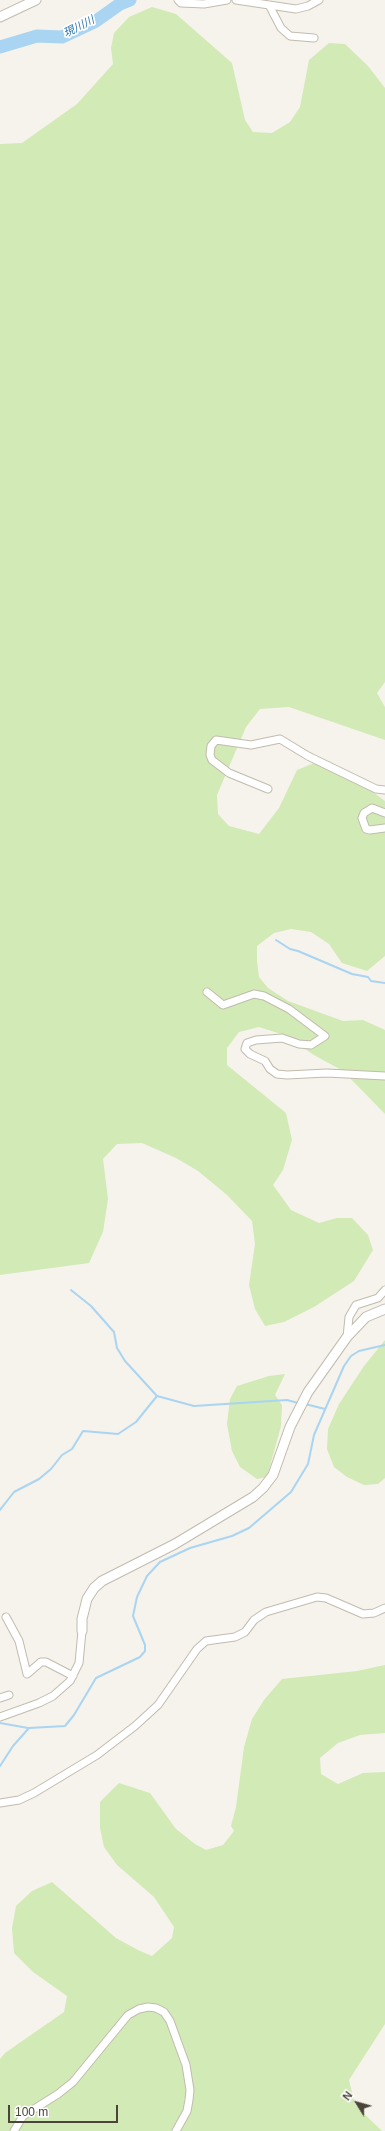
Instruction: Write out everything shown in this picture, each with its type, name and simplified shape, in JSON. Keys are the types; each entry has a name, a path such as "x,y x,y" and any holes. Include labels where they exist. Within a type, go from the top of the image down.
{"street":[{"path":"0,17 36,0"},
{"path":"178,0 181,3 204,4 227,0"},
{"path":"236,0 296,9 308,6 320,0"},
{"path":"269,5 281,28 290,36 314,38"},
{"path":"268,789 229,773 212,760 210,755 211,746 216,740 251,745 280,738 308,756 376,789 385,790"},
{"path":"385,813 372,808 364,812 362,818 366,829 370,830 385,828"},
{"path":"207,992 223,1005 254,994 264,996 289,1009 325,1036 311,1045 299,1044 282,1038 256,1040 246,1043 245,1049 250,1054 265,1061 270,1069 277,1074 287,1075 326,1073 385,1076"},
{"path":"347,1337 349,1317 356,1305 378,1298 385,1290"},
{"path":"0,1717 39,1703 53,1696 73,1676 79,1663 82,1618 87,1599 94,1588 102,1581 175,1544 253,1497 263,1488 273,1475 296,1415 306,1397 347,1337 366,1318 385,1309"},
{"path":"0,1803 19,1800 34,1793 96,1755 135,1726 158,1705 197,1649 206,1641 235,1637 245,1632 254,1620 266,1612 317,1597 326,1598 363,1614 374,1613 385,1608"},
{"path":"6,1617 19,1641 27,1674 41,1662 46,1662 73,1676"},
{"path":"0,1698 9,1695"},
{"path":"14,2131 23,2116 58,2094 73,2082 128,2015 139,2008 148,2006 164,2012 170,2021 186,2066 190,2090 189,2100 187,2111 176,2131"}],"green space":[{"path":"152,7 176,14 232,63 245,120 253,132 272,133 290,122 300,107 309,60 329,43 345,44 368,66 385,88 385,682 377,693 385,707 385,740 289,707 260,709 246,727 217,795 218,814 229,826 259,834 279,808 297,770 314,763 369,789 385,801 385,956 367,971 342,963 329,944 311,932 291,929 274,933 257,946 257,961 259,977 268,988 288,1001 343,1021 363,1020 385,1030 385,1114 343,1071 314,1055 284,1035 259,1027 239,1032 227,1048 227,1065 286,1113 292,1140 283,1170 273,1185 291,1210 319,1223 337,1218 352,1218 368,1235 373,1250 354,1281 314,1307 284,1322 265,1326 255,1309 249,1285 255,1244 252,1221 227,1195 198,1171 176,1158 142,1143 117,1144 103,1159 108,1199 103,1232 89,1263 0,1275 0,144 22,143 77,104 113,64 111,48 114,33 129,17"},
{"path":"385,1340 385,1478 378,1484 364,1485 347,1477 334,1467 327,1449 328,1429 339,1404 364,1366"},
{"path":"285,1374 275,1395 282,1405 281,1426 267,1477 257,1479 240,1467 232,1451 227,1424 230,1399 237,1386 269,1376"},
{"path":"385,1665 385,1733 360,1735 338,1743 320,1758 321,1774 338,1784 363,1773 385,1772 385,2024 349,2080 355,2105 382,2131 0,2131 0,2059 5,2053 64,2012 67,1996 33,1972 14,1953 12,1928 16,1906 32,1891 52,1882 116,1938 138,1950 152,1956 172,1938 174,1927 154,1897 117,1865 104,1847 100,1828 100,1802 119,1783 150,1793 176,1829 195,1844 206,1850 223,1845 234,1831 231,1826 236,1807 244,1747 252,1719 264,1700 282,1679 357,1671"}],"waterway":[{"name":"現川川","path":"0,47 37,36 62,37 96,21 120,4 130,0"},
{"path":"276,940 290,949 352,974 368,977 371,981 385,983"},
{"path":"71,1290 91,1306 114,1332 117,1348 125,1361 157,1396 194,1406 287,1400 298,1403"},
{"path":"0,1766 13,1746 29,1728 65,1726 74,1715 96,1678 140,1657 145,1651 145,1645 133,1616 137,1597 147,1576 160,1562 190,1548 232,1536 249,1528 291,1492 308,1464 314,1435 344,1366 351,1356 359,1351 385,1345"},
{"path":"0,1510 14,1492 39,1479 51,1469 62,1455 72,1449 83,1431 118,1434 136,1422 157,1396"},
{"path":"305,1404 325,1409"},
{"path":"0,1723 28,1728"}]}
